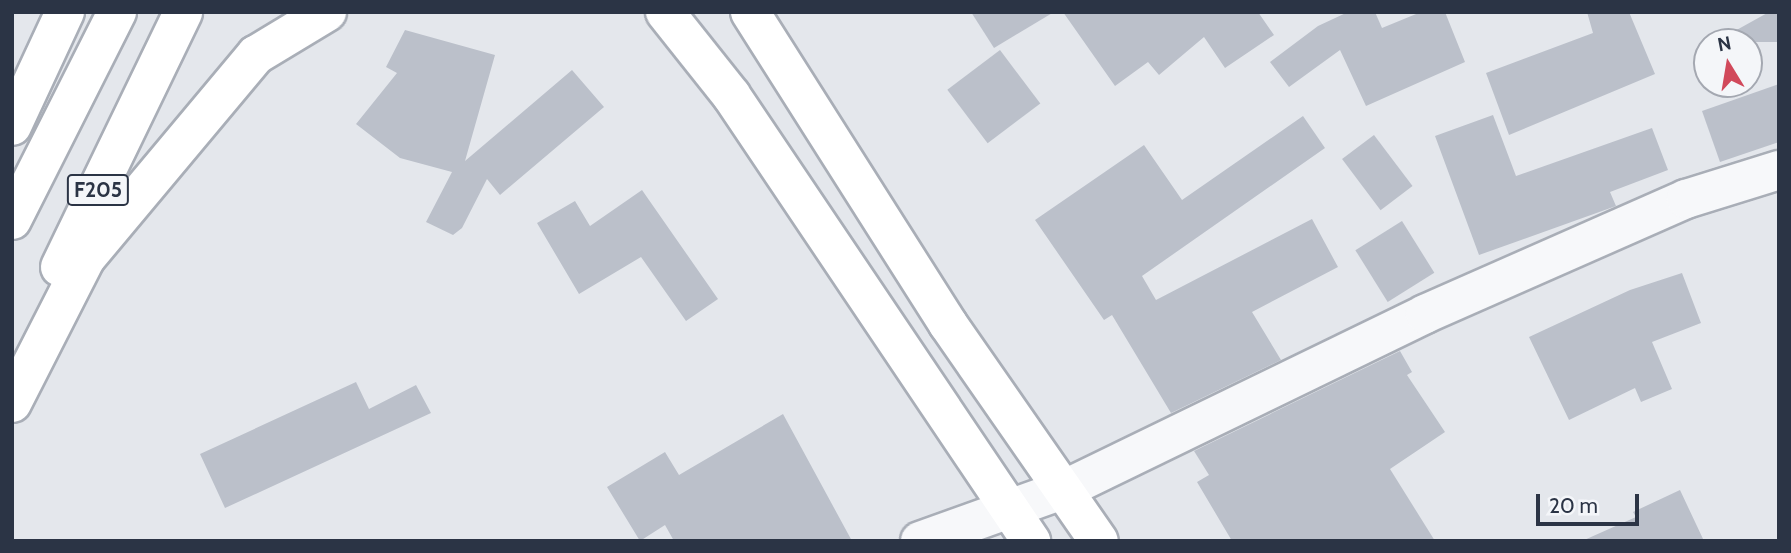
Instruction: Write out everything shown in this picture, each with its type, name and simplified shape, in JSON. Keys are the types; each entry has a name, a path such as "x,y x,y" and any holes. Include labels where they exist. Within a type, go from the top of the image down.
{"main road":[{"path":"12,126 65,12"},
{"name":"F205","path":"12,220 117,12"},
{"name":"F205","path":"12,367 183,12"},
{"path":"12,403 86,258 256,55 327,12"},
{"path":"665,12 732,95 1021,525"},
{"path":"750,12 948,324 1099,541"}],"street":[{"path":"920,541 1021,525 1065,489 1425,314 1686,199 1779,170"}],"building":[{"path":"971,12 1054,12 994,48"},
{"path":"1063,12 1258,12 1274,35 1225,68 1204,37 1159,75 1148,62 1115,86"},
{"path":"1348,12 1375,12 1382,28 1421,12 1445,12 1465,62 1366,106 1340,50 1289,87 1270,62 1318,26"},
{"path":"1587,12 1629,12 1655,74 1509,135 1486,73 1593,33"},
{"path":"1769,12 1779,12 1779,42 1763,42 1763,28 1740,28"},
{"path":"405,30 495,55 465,161 572,70 604,107 500,195 487,179 462,228 453,235 426,222 452,172 400,158 356,124 397,73 386,67"},
{"path":"1000,50 1040,104 988,143 947,90"},
{"path":"1779,84 1779,142 1720,162 1702,111 1739,98 1763,98 1763,90"},
{"path":"1493,115 1516,176 1652,128 1668,170 1610,192 1616,206 1479,255 1435,136"},
{"path":"1303,116 1325,148 1142,276 1156,300 1312,219 1338,267 1252,312 1281,360 1171,413 1112,315 1104,320 1035,220 1144,145 1182,200"},
{"path":"1374,135 1413,186 1381,210 1342,159"},
{"path":"642,190 718,299 686,321 641,257 579,294 537,223 575,201 590,226"},
{"path":"1402,221 1434,273 1388,302 1355,250"},
{"path":"1682,273 1701,323 1652,342 1672,389 1641,402 1635,388 1569,420 1529,337 1630,290"},
{"path":"1400,351 1412,372 1407,375 1445,432 1390,469 1435,541 1232,541 1197,482 1209,475 1194,451"},
{"path":"356,382 369,409 416,385 431,413 225,508 200,454"},
{"path":"783,414 852,541 674,541 665,525 640,541 607,487 665,452 679,475"},
{"path":"1680,490 1704,541 1582,541 1636,517 1633,512"}]}
